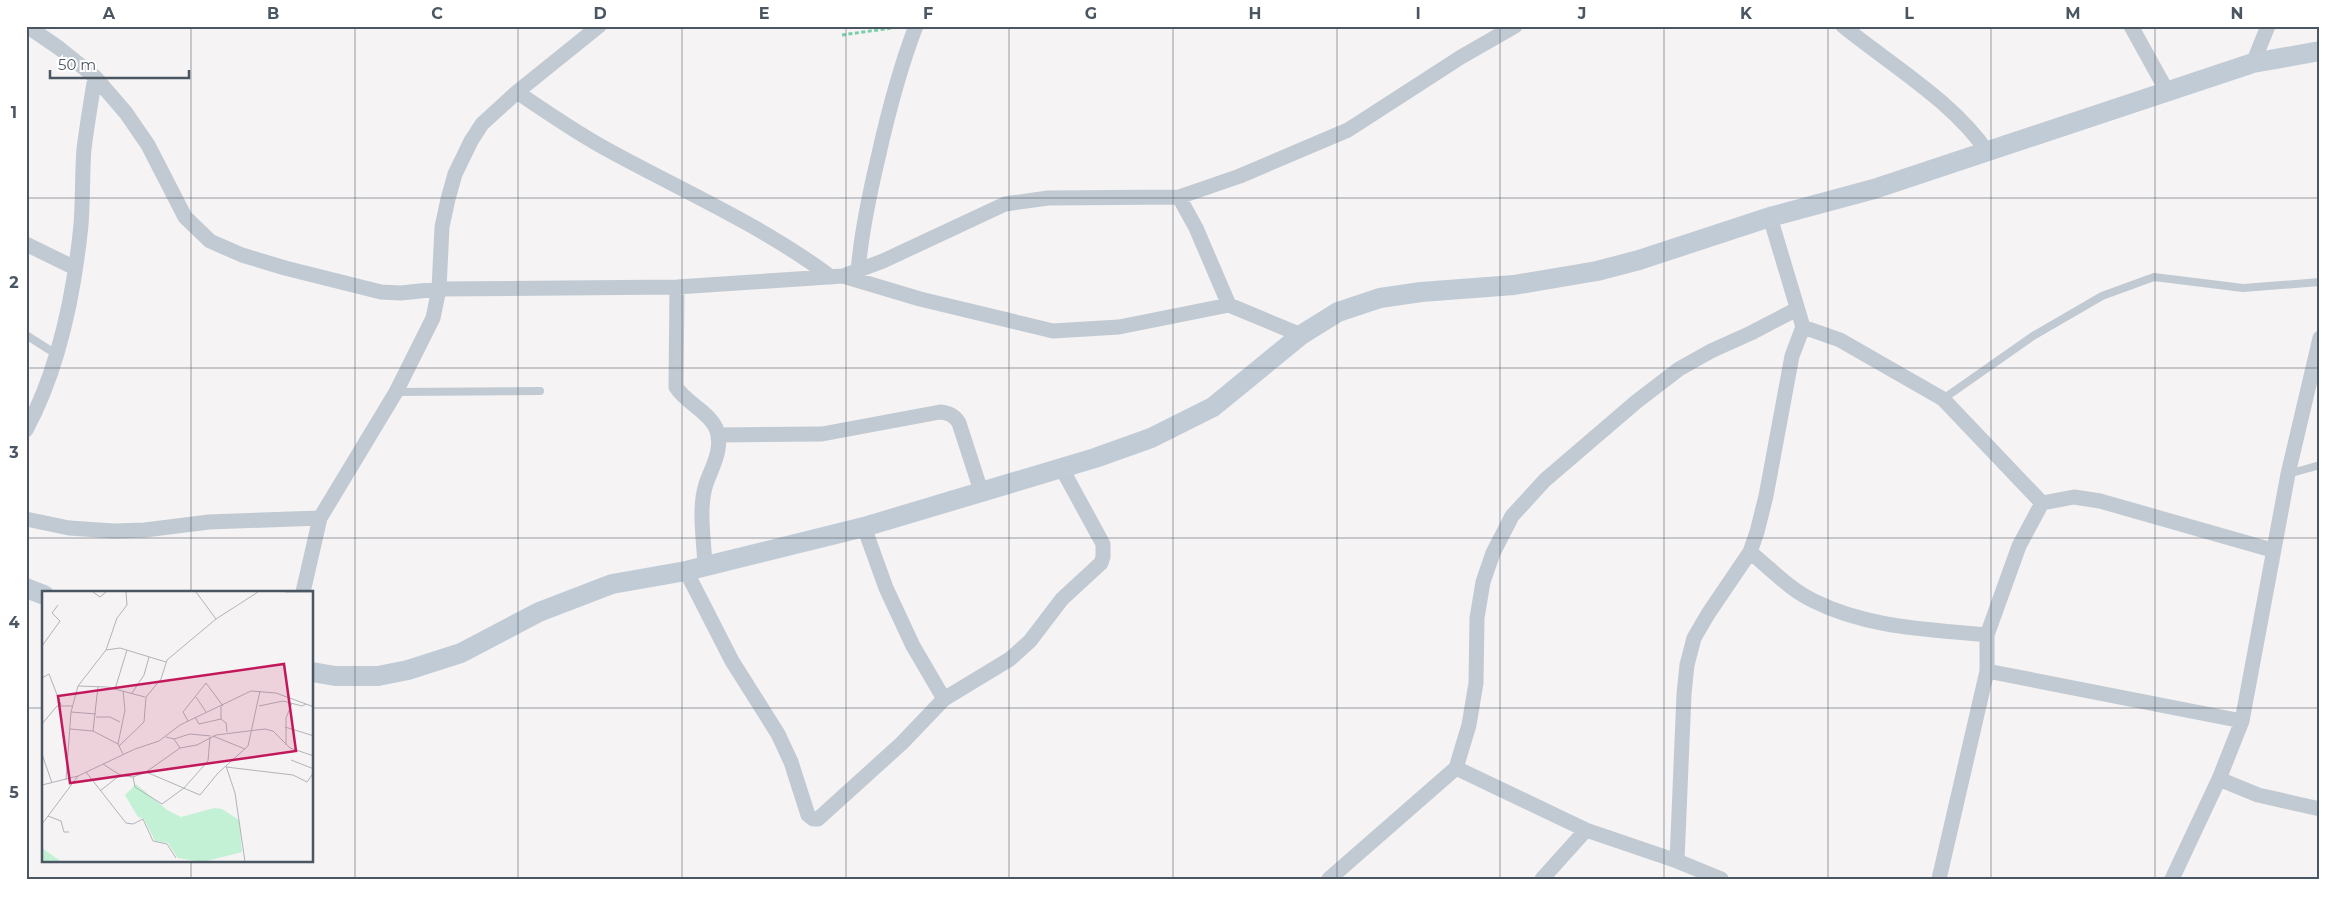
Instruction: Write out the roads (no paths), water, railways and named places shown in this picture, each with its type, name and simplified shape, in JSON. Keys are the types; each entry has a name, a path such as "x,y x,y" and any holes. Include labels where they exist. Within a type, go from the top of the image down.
{"street":[{"path":"27,26 59,48 95,77 126,113 148,145 185,217 210,242 242,255 285,268 381,292 401,293 439,289 677,287 837,277 858,272 1005,204 1048,198 1179,197 1240,176 1348,130 1461,57 1515,26"},
{"path":"303,591 320,518 396,392 433,318 439,289 442,227 455,174 482,124 517,92 598,26"},
{"path":"858,272 861,237 868,195 890,102 916,26"},
{"path":"1843,26 1888,62 1930,91 1980,140 1988,153"},
{"path":"2131,26 2168,93"},
{"path":"2253,63 2268,26"},
{"path":"314,672 336,676 378,676 408,670 460,652 538,612 612,584 696,568 864,527 982,494 1151,438 1213,407 1301,335 1338,312 1380,298 1421,292 1514,285 1597,271 1639,260 1770,217 1874,189 1988,153 2253,63 2320,51"},
{"path":"26,430 36,412 56,354 75,268 81,225 84,150 95,77"},
{"path":"517,92 609,150 730,212 837,277 1053,331 1119,326 1229,305 1301,335"},
{"path":"1179,197 1196,228 1229,305"},
{"path":"1677,861 1687,664 1694,638 1750,552 1766,496 1792,356 1803,327 1770,217"},
{"path":"26,244 75,268"},
{"path":"677,287 676,387 684,398 710,418 718,435 714,469 704,496 696,568 732,661 778,734 791,762 808,815 813,819 821,818 856,787 944,699 1010,659 1030,641 1062,600 1101,563 1103,544 1061,467"},
{"path":"1329,879 1456,768 1469,725 1476,682 1477,618 1483,582 1493,553 1512,516 1545,480 1636,402 1680,369 1711,351 1797,309"},
{"path":"1803,327 1840,340 1944,399 2042,503"},
{"path":"2172,879 2219,779 2242,721 2272,550 2320,338"},
{"path":"718,435 822,434 940,412 948,413 954,416 959,423 982,494"},
{"path":"2042,503 2074,497 2100,501 2272,550"},
{"path":"1939,879 1987,671 1987,635 2019,546 2042,503"},
{"path":"26,519 69,528 145,530 209,522 320,518"},
{"path":"864,527 886,588 913,646 944,699"},
{"path":"1750,552 1792,588 1814,601 1851,616 1886,625 1987,635"},
{"path":"26,588 42,594"},
{"path":"1987,671 2242,721"},
{"path":"1456,768 1586,830 1677,861 1721,879"},
{"path":"2219,779 2258,795 2320,809"},
{"path":"1542,879 1586,830"}],"lane":[{"path":"1944,399 2033,336 2102,296 2154,277 2243,288 2320,282"},
{"path":"26,335 56,354"},
{"path":"396,392 540,391"},
{"path":"2288,474 2320,465"}]}
